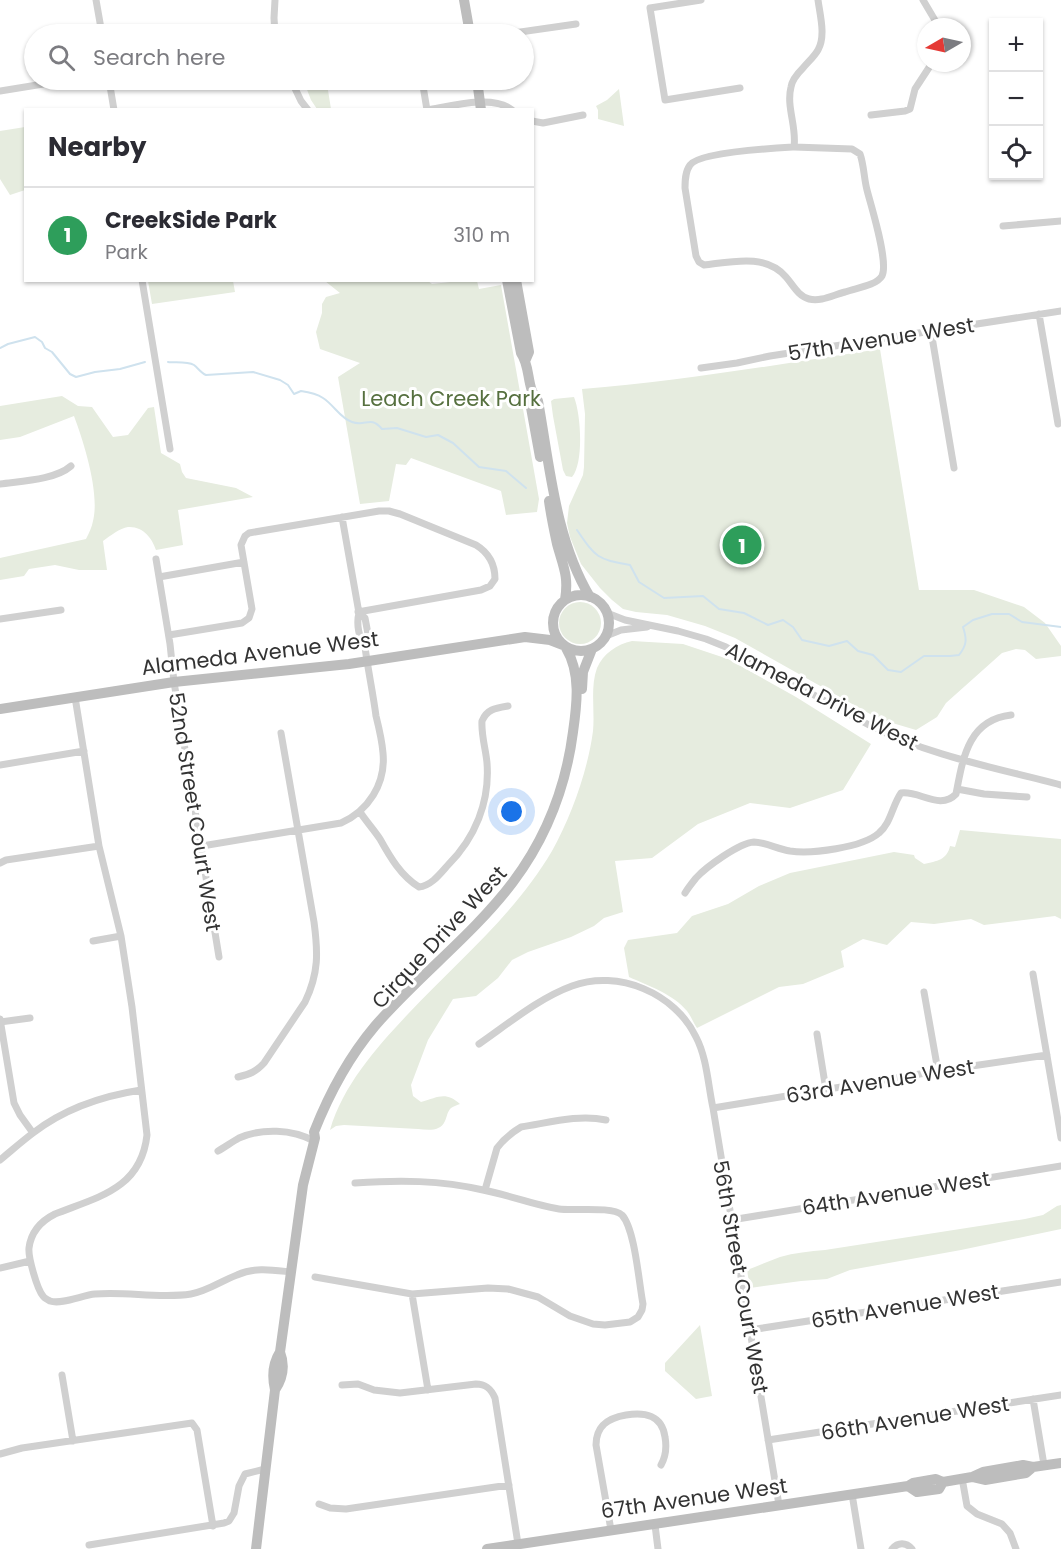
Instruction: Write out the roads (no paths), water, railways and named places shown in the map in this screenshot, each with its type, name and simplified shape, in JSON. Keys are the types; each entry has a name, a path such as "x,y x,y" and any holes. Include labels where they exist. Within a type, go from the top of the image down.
{"main road":[{"path":"464,0 468,24"},
{"path":"479,90 481,106"},
{"path":"507,282 521,353 526,359 533,396 538,401 556,506 567,548 590,597"},
{"path":"516,282 529,352 526,359"},
{"path":"533,396 530,402 553,525 566,574 565,600"},
{"path":"578,595 590,597 599,602 607,614 609,625 602,641 592,649 579,651 565,646 554,634 553,619 559,605 565,600 578,595"},
{"name":"Alameda Avenue West","path":"525,637 542,629 553,619"},
{"name":"Alameda Avenue West","path":"0,709 174,682 340,665 525,637 550,640 565,646"},
{"name":"Cirque Drive West","path":"255,1549 275,1390 273,1380 275,1359 280,1352 303,1185 314,1132 332,1089 365,1039 383,1017 492,908 523,868 539,840 551,816 566,771 575,721 576,681 571,657 565,646"},
{"name":"Cirque Drive West","path":"314,1139 320,1134 346,1078 371,1040 503,903 528,870 545,842 557,818 572,773 581,723 583,672 592,649"},
{"name":"67th Avenue West","path":"487,1549 908,1486 936,1479 943,1482 967,1477 985,1480 1026,1473 1038,1466 1061,1463"}],"street":[{"path":"96,0 100,24"},
{"path":"274,24 275,0"},
{"path":"701,0 650,8 665,100 740,88"},
{"path":"794,147 791,87 793,81 819,47 822,30 818,0"},
{"path":"923,0 934,18"},
{"path":"534,30 576,24"},
{"path":"871,115 910,109 915,89 926,72"},
{"path":"0,91 24,87"},
{"path":"111,90 114,108"},
{"path":"296,90 306,108"},
{"path":"424,90 427,108"},
{"path":"454,108 498,102 508,108"},
{"path":"534,121 543,123 583,115"},
{"path":"794,147 849,149 857,151 861,157 883,267 882,276 873,283 815,300 800,295 784,274 769,264 749,261 704,265 696,256 685,188 690,165 695,160 708,156 794,147"},
{"path":"1003,226 1061,221"},
{"path":"142,282 170,449"},
{"name":"57th Avenue West","path":"701,369 770,356 1061,311"},
{"path":"1039,314 1058,424"},
{"path":"931,332 954,468"},
{"path":"0,484 55,475 66,471 71,466"},
{"path":"169,635 244,622 251,615 242,542 249,533 389,511 470,542 489,556 494,568 495,579 481,590 359,612"},
{"path":"201,846 340,823 360,812 375,793 382,775 383,753 365,647 369,639 365,618 359,612 342,517"},
{"name":"52nd Street Court West","path":"156,559 219,957"},
{"path":"159,577 244,562"},
{"path":"0,619 62,610"},
{"name":"Alameda Drive West","path":"607,614 697,636 726,647 887,734 963,760 1061,785"},
{"name":"Alameda Drive West","path":"606,636 621,630 653,626"},
{"path":"75,697 99,846 121,936 132,1006 147,1135 141,1162 128,1180 109,1193 56,1214 39,1226 30,1241 30,1262 43,1296 55,1302 97,1294 191,1294 247,1271 260,1269 291,1272"},
{"path":"360,812 393,862 409,880 421,888 427,886 465,844 481,816 487,787 488,766 482,722 484,716 494,708 508,706"},
{"path":"685,893 696,878 742,845 758,842 778,849 806,852 826,851 876,836 885,827 901,793 906,792 943,801 953,798 956,794 963,760 975,733 993,719 1011,715"},
{"path":"238,1077 257,1071 264,1063 306,1002 316,969 317,948 281,733"},
{"path":"0,765 84,751"},
{"path":"957,789 984,794 1027,797"},
{"path":"0,863 6,860 99,846"},
{"path":"93,941 121,936"},
{"path":"1033,974 1061,1138"},
{"name":"56th Street Court West","path":"479,1044 544,1000 565,988 585,982 616,981 640,987 670,1005 690,1026 701,1049 712,1108 779,1505"},
{"path":"924,992 938,1071"},
{"path":"30,1018 0,1021 14,1103 33,1133"},
{"path":"817,1034 826,1090"},
{"name":"63rd Avenue West","path":"712,1108 1047,1055"},
{"path":"0,1160 57,1117 110,1096 141,1090"},
{"path":"485,1190 497,1148 521,1127 588,1117 606,1120"},
{"path":"218,1151 236,1139 275,1131 314,1139"},
{"name":"64th Avenue West","path":"731,1220 1061,1166"},
{"path":"315,1277 412,1294 498,1288 519,1291 538,1298 570,1316 593,1324 630,1322 638,1317 642,1310 631,1233 625,1219 619,1213 612,1210 556,1208 459,1185 414,1180 355,1183"},
{"path":"0,1268 30,1262"},
{"name":"65th Avenue West","path":"750,1329 1061,1282"},
{"path":"412,1294 428,1390"},
{"path":"62,1375 73,1441"},
{"path":"342,1385 358,1384 374,1390 400,1393 476,1384 489,1388 495,1398 518,1544"},
{"name":"66th Avenue West","path":"768,1440 1061,1395"},
{"path":"1033,1399 1038,1466"},
{"path":"611,1530 596,1445 600,1428 609,1419 615,1417 641,1413 653,1417 662,1427 666,1439 666,1452 661,1465"},
{"path":"0,1454 22,1448 191,1423 197,1430 213,1526"},
{"path":"89,1545 224,1523 232,1518 239,1486 245,1474 265,1469"},
{"path":"967,1477 967,1506 977,1514 1002,1524 1010,1533 1016,1549"},
{"path":"319,1504 330,1509 343,1509 509,1485"},
{"path":"852,1494 861,1549"},
{"path":"655,1525 658,1549"},
{"path":"892,1549 895,1545 903,1543 912,1549"}],"waterway":[{"path":"0,348 35,337 52,352 70,374 76,377 145,362"},
{"path":"168,362 194,365 206,375 253,372 280,380 288,385 294,394 301,391 321,397 344,418 352,422 371,422 382,429 397,428 426,437 438,435 453,443 479,467 506,471 526,488"},
{"path":"577,530 598,556 630,565 639,582 664,598 703,596 719,609 744,613 768,625 783,620 793,627 802,640 829,646 847,641 858,651 873,655 888,670 901,672 924,656 959,655 966,642 963,627 973,620 992,614 1009,614 1022,622 1061,627"}],"place":[{"name":"CreekSide Park","path":"742,545"}],"park label":[{"name":"Leach Creek Park","path":"451,398"}]}
